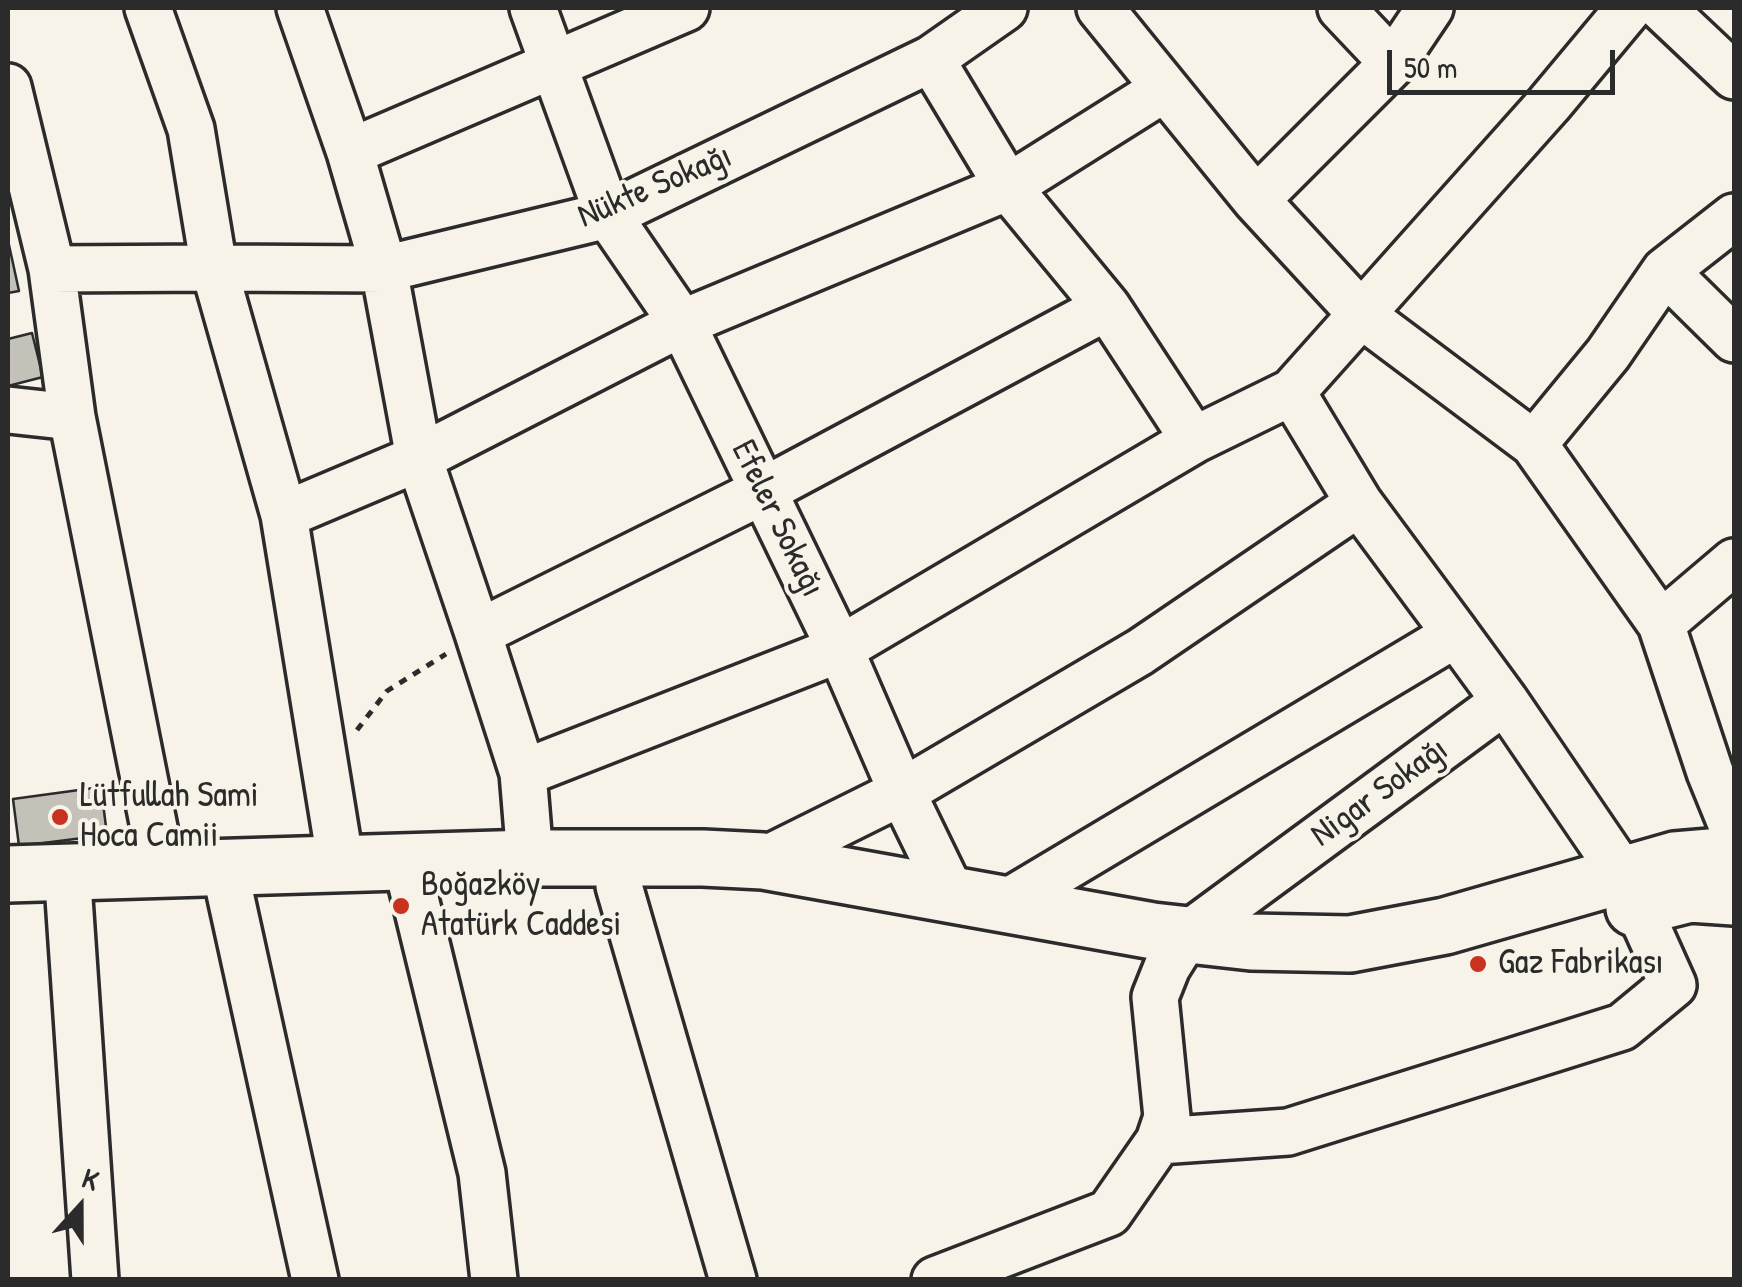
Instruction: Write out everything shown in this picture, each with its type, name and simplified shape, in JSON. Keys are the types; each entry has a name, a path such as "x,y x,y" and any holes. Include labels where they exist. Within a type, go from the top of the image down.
{"main road":[{"path":"9,872 530,858 763,861 978,900 1177,951 1238,976 1304,976 1408,969 1500,948 1631,891 1675,860 1734,855"},
{"path":"9,872 68,898 228,884 619,886 778,899 1177,951"},
{"path":"1631,891 1734,897"}],"street":[{"path":"148,8 191,129 214,268 284,515 341,865"},
{"path":"300,8 350,152 384,269 419,458 524,774 530,858"},
{"name":"Efeler Sokağı","path":"533,8 608,215 682,323 840,649 902,792 978,900"},
{"path":"350,152 686,8"},
{"name":"Nükte Sokağı","path":"52,268 384,269 608,215 931,58 1004,8"},
{"path":"1100,8 1256,200 1363,316 1534,444 1661,624 1710,772 1734,831"},
{"path":"1341,8 1394,63"},
{"path":"1256,200 1394,63 1430,8"},
{"path":"524,774 840,649 1194,440 1292,392 1363,316 1629,8"},
{"path":"1662,8 1734,76"},
{"path":"931,58 1008,187 1106,307 1194,440"},
{"path":"8,87 52,268 72,417 162,868"},
{"path":"284,515 419,458 682,323 1008,187 1164,90"},
{"path":"1534,444 1608,354 1665,271 1734,218"},
{"path":"1665,271 1734,339"},
{"path":"478,633 763,491 1106,307"},
{"path":"1159,1141 1288,1132 1622,1027 1673,986 1631,891 1505,701 1359,504 1292,392"},
{"path":"8,410 72,417"},
{"path":"763,861 902,792 1140,652 1359,504"},
{"path":"1661,624 1729,577"},
{"path":"978,900 1456,634"},
{"name":"Nigar Sokağı","path":"1177,951 1505,701"},
{"path":"228,884 316,1280"},
{"path":"412,886 482,1174 494,1280"},
{"path":"619,886 733,1280"},
{"path":"68,898 95,1280"},
{"path":"935,1280 1110,1213 1159,1141 1167,1117 1154,997 1177,951"}],"path":[{"path":"325,770 388,691 478,633"}],"building":[{"path":"8,246 19,291 8,293"},
{"path":"32,333 43,377 8,386 8,339"},
{"name":"Lütfullah Sami Hoca Camii","path":"101,787 107,835 19,846 13,799"}],"place":[{"name":"Lütfullah Sami Hoca Camii","path":"60,817"},
{"name":"Boğazköy Atatürk Caddesi","path":"401,906"},
{"name":"Gaz Fabrikası","path":"1478,964"}]}
